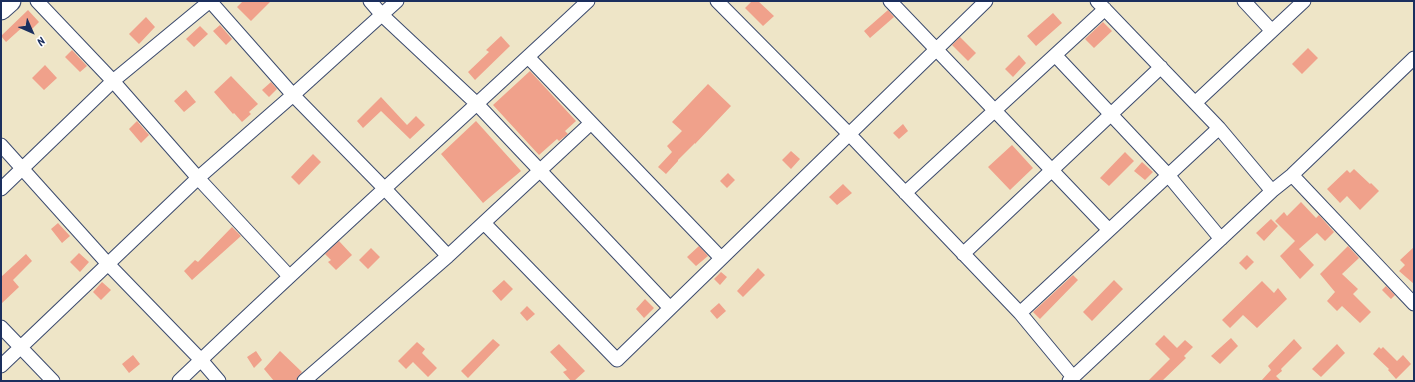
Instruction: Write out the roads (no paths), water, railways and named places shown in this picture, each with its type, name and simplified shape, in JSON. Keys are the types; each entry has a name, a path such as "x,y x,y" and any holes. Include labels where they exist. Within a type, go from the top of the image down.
{"main road":[{"path":"1,9 10,1"}],"street":[{"path":"37,1 113,80 198,178 289,276"},
{"path":"1,189 113,80 210,1 293,96 385,189 448,256"},
{"path":"370,1 477,104 670,308"},
{"path":"1,366 198,178 293,96 396,1"},
{"path":"179,381 289,276 588,1"},
{"path":"890,1 1109,230"},
{"path":"484,223 617,360 986,1"},
{"path":"1244,1 1272,31"},
{"path":"1195,103 1304,1"},
{"path":"718,2 849,134 1020,313 1071,379 1272,191 1292,175 1414,58"},
{"path":"905,193 1055,55 1101,5 1219,128 1272,191"},
{"path":"1055,55 1168,175 1221,239"},
{"path":"528,57 721,258"},
{"path":"963,254 1161,67"},
{"path":"304,381 448,256 591,123"},
{"path":"1020,313 1219,128"},
{"path":"1,145 108,264 201,360 219,381"},
{"path":"1292,175 1414,304"},
{"path":"1,327 53,381"}]}
